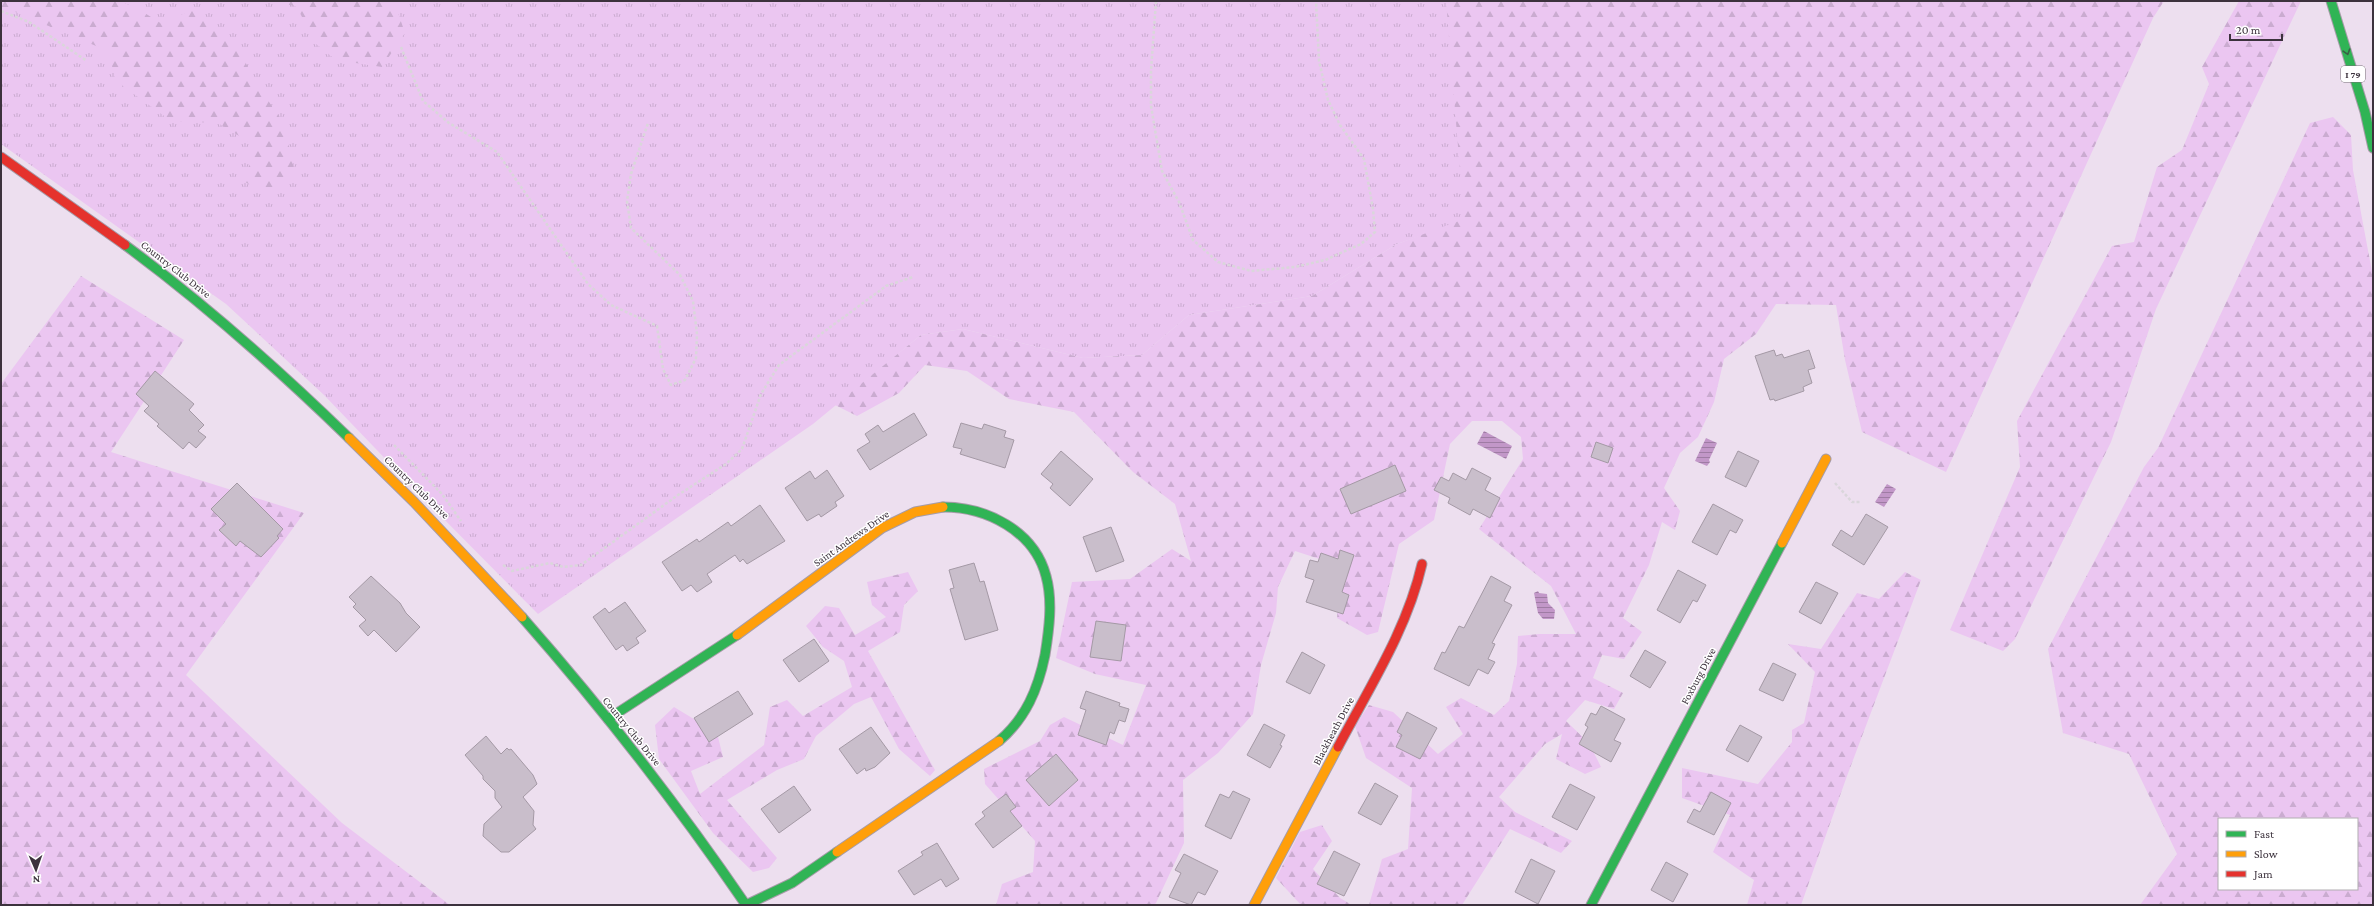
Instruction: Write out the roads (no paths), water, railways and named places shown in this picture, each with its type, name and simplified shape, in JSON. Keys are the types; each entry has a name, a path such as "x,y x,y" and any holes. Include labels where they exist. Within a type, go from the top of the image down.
{"main road":[{"name":"I 79","path":"2331,1 2365,112 2373,148"},
{"name":"Country Club Drive","path":"1,157 114,237 236,332 441,527 531,626 608,719 708,847 746,905"},
{"name":"Foxburg Drive","path":"1591,905 1826,459"},
{"name":"Saint Andrews Drive","path":"608,719 745,629 898,518 924,509 945,506 968,507 1005,524 1026,541 1036,555 1046,576 1050,627 1034,694 1025,712 991,746 938,784 791,883 746,905"},
{"name":"Blackheath Drive","path":"1254,905 1402,626 1415,595 1422,564"}]}
